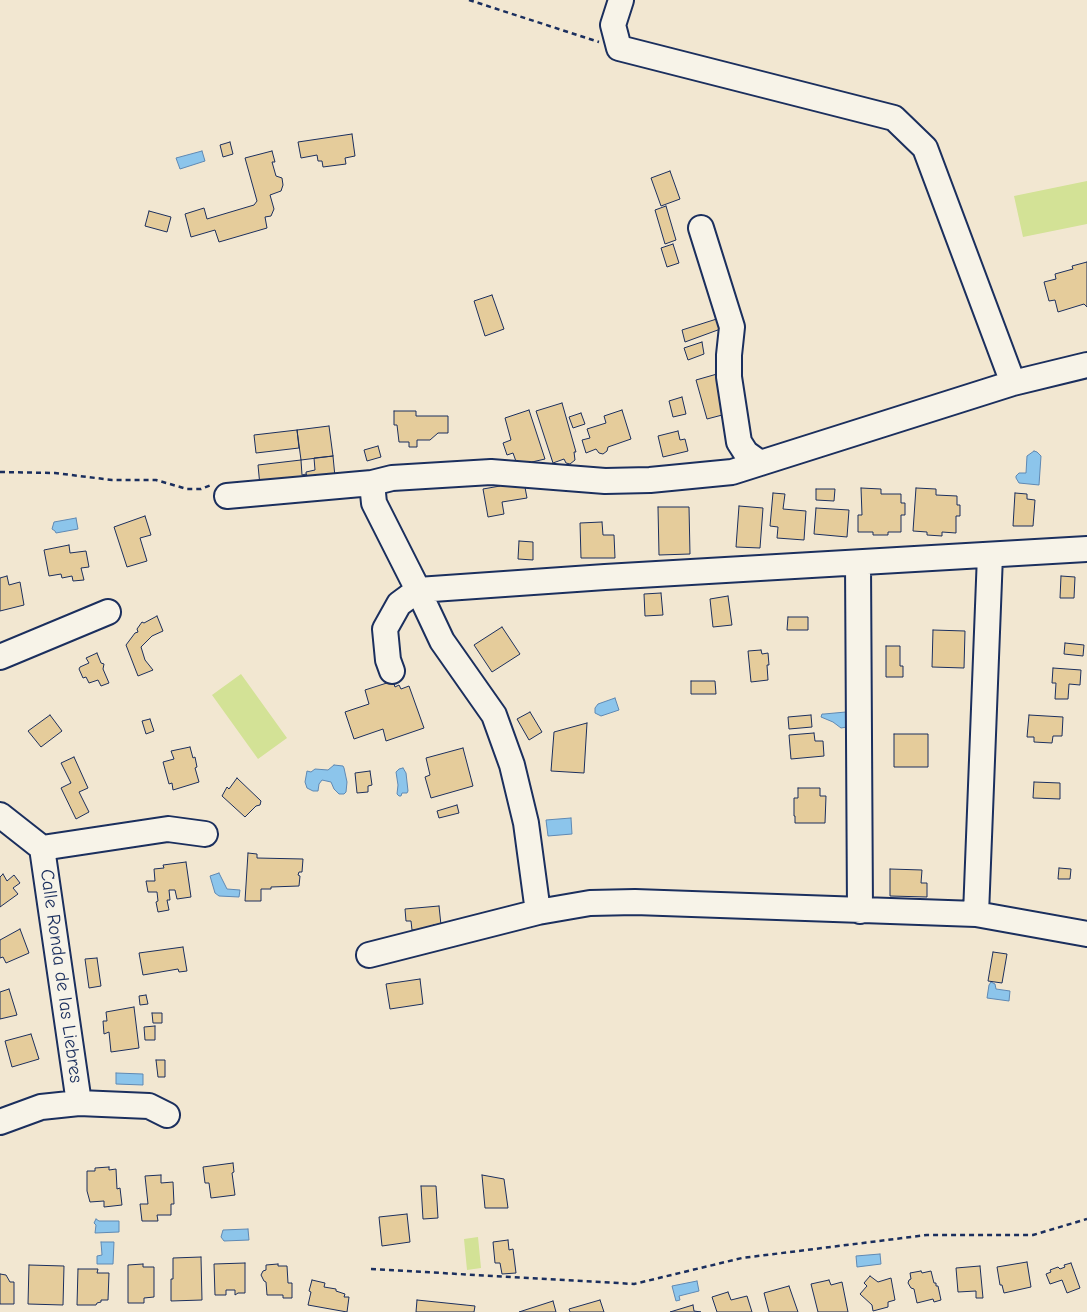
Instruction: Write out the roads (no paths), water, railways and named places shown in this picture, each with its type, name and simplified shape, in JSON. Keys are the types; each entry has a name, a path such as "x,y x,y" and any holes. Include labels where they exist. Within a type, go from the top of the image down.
{"street":[{"path":"621,0 613,25 619,48 894,118 925,148 1013,383"},
{"path":"701,228 732,326 729,377 739,442 746,453 760,463"},
{"path":"227,496 372,483 392,478 491,472 605,481 650,480 732,472 1013,383 1087,365"},
{"path":"372,483 374,503 442,641 494,715 512,765 526,823 538,912"},
{"path":"392,671 388,660 385,629 399,604 418,590 605,576 1087,549"},
{"path":"976,914 990,555"},
{"path":"858,562 860,911"},
{"path":"0,657 108,612"},
{"name":"Calle Ronda de las Liebres","path":"0,815 42,848 79,1103"},
{"name":"Calle Ronda de las Liebres","path":"42,848 168,829 204,834"},
{"path":"369,955 538,912 590,903 635,902 976,914 1087,934"},
{"name":"Calle Ronda de las Liebres","path":"0,1122 41,1107 79,1103 149,1106 167,1115"}],"water":[{"path":"202,151 205,161 180,169 176,158"},
{"path":"1034,451 1041,456 1039,485 1019,483 1016,476 1019,473 1026,473 1027,456"},
{"path":"76,518 78,529 56,533 52,529 54,522"},
{"path":"615,698 619,710 601,716 595,713 595,708 598,704"},
{"path":"846,712 847,727 841,728 821,717 822,714"},
{"path":"334,765 343,766 344,768 347,782 344,794 339,794 331,782 322,780 318,791 307,788 305,782 307,771 311,772 315,769 328,770"},
{"path":"403,768 406,773 408,791 399,796 397,794 396,772"},
{"path":"571,818 572,834 548,836 546,820"},
{"path":"219,873 227,889 240,890 239,897 219,896 215,893 210,876"},
{"path":"991,982 995,984 996,989 1010,991 1009,1001 987,998"},
{"path":"116,1073 143,1074 143,1085 116,1084"},
{"path":"96,1219 99,1221 119,1221 119,1232 95,1233 96,1225 94,1223"},
{"path":"248,1229 249,1240 224,1241 221,1237 223,1230"},
{"path":"101,1242 114,1242 113,1264 97,1264 97,1256 102,1255"},
{"path":"880,1254 881,1264 857,1267 856,1256"},
{"path":"697,1281 699,1291 679,1296 680,1300 676,1301 672,1286"}]}
